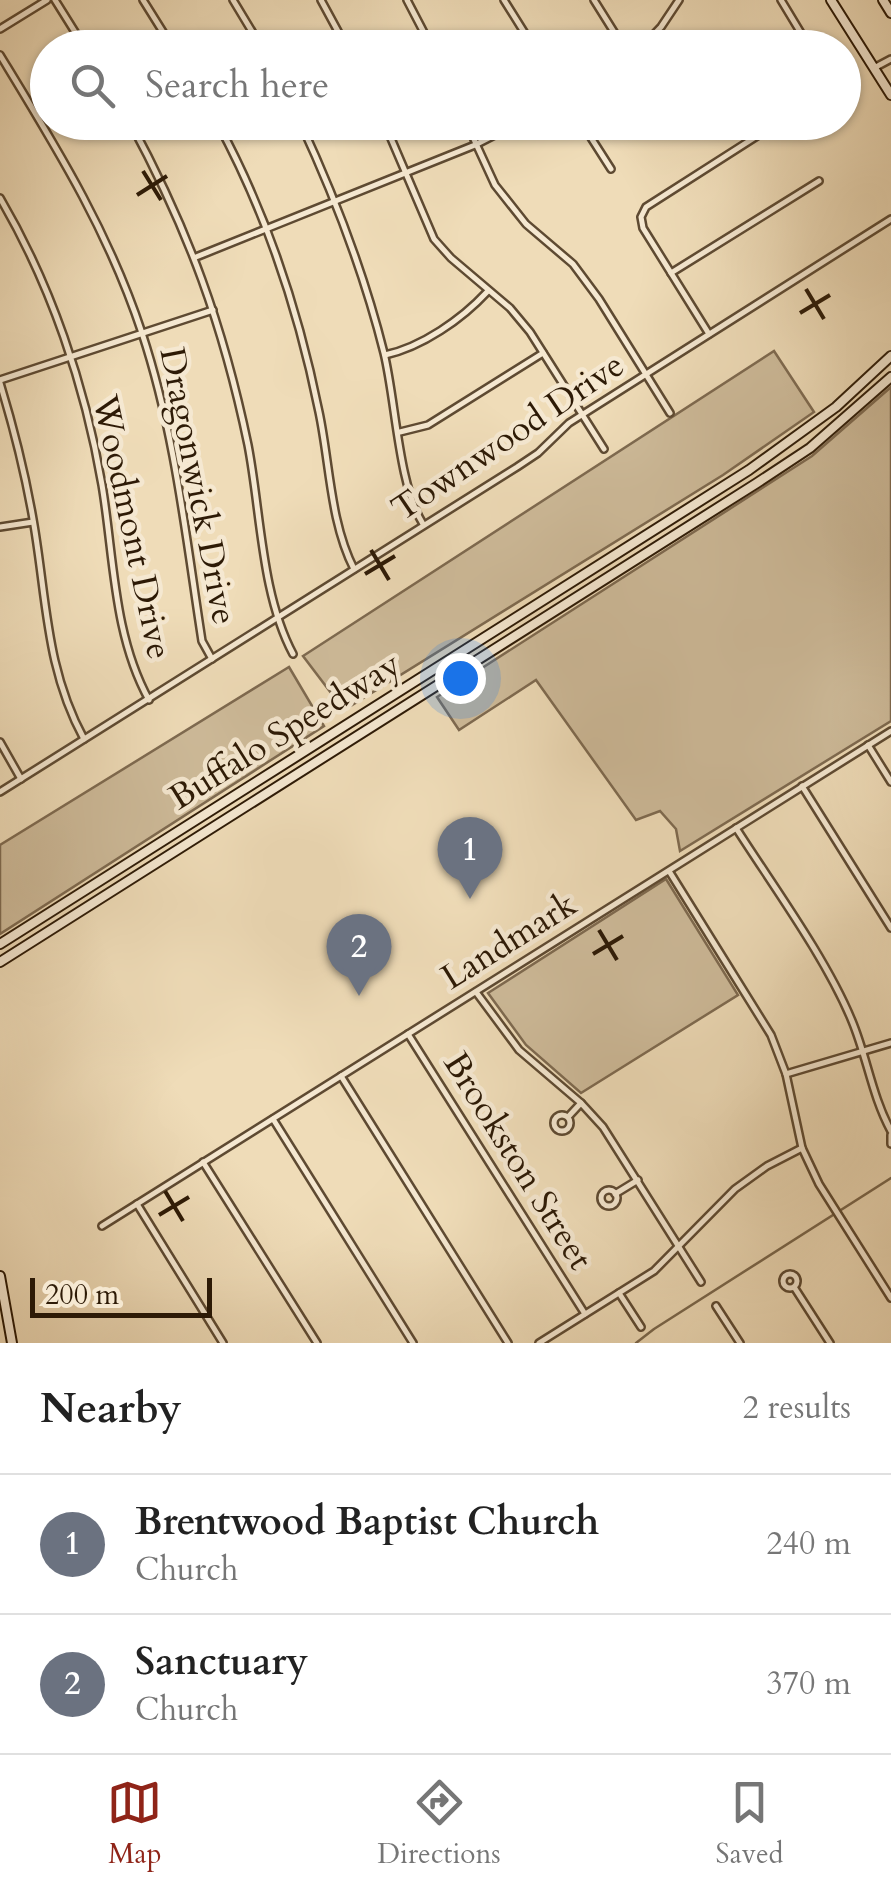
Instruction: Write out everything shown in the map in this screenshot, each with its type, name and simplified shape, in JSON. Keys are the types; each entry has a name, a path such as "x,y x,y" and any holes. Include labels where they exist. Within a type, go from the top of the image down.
{"main road":[{"path":"832,0 851,30"},
{"path":"883,0 891,13"},
{"path":"861,47 891,94"},
{"name":"Buffalo Speedway","path":"0,944 749,470 836,407 891,356"},
{"name":"Buffalo Speedway","path":"0,962 757,483 810,448 891,377"},
{"path":"836,407 845,418"},
{"path":"749,470 757,483"},
{"path":"644,536 653,550"},
{"path":"558,590 566,604"},
{"path":"474,643 482,656"},
{"path":"390,696 399,710"},
{"path":"306,750 314,763"},
{"path":"223,802 232,816"},
{"path":"140,856 148,868"},
{"path":"55,909 63,922"},
{"path":"0,1276 12,1343"}],"street":[{"path":"0,29 46,0"},
{"path":"55,0 73,30"},
{"path":"143,0 162,30"},
{"path":"233,0 251,30"},
{"path":"321,0 337,30"},
{"path":"408,0 423,30"},
{"path":"504,0 523,30"},
{"path":"594,0 613,30"},
{"path":"660,30 678,0"},
{"path":"780,0 799,30"},
{"name":"Dragonwick Drive","path":"0,55 30,104"},
{"path":"874,68 891,59"},
{"name":"Dragonwick Drive","path":"52,140 110,250 142,333 172,448 202,641 212,659"},
{"path":"139,140 196,256 227,354 248,447 277,618 293,654"},
{"path":"225,140 265,228 307,359 339,531 354,569"},
{"path":"308,140 360,267 385,356 408,494 424,524"},
{"path":"391,140 434,239 510,308 604,449"},
{"path":"473,140 506,201 572,264 599,299 670,414"},
{"path":"196,256 485,140"},
{"path":"593,140 611,169"},
{"path":"709,334 643,228 641,217 646,207 751,140"},
{"path":"671,273 819,181"},
{"name":"Woodmont Drive","path":"0,198 36,269 69,356 96,453 125,643 134,674 149,700"},
{"name":"Townwood Drive","path":"0,792 538,453 582,414 891,218"},
{"path":"385,356 437,331 488,291"},
{"path":"84,739 56,676 34,522 0,381 213,310"},
{"path":"400,432 428,425 543,353"},
{"path":"0,527 34,522"},
{"name":"Landmark","path":"102,1226 891,730"},
{"path":"0,742 21,779"},
{"path":"868,745 891,782"},
{"path":"802,786 891,928"},
{"path":"736,828 836,988 863,1051 891,1133 891,1144"},
{"path":"669,871 766,1026 786,1074 802,1148 891,1298"},
{"path":"476,992 519,1050 581,1102 614,1141 701,1282"},
{"name":"Brookston Street","path":"408,1034 585,1314"},
{"path":"786,1074 891,1042"},
{"path":"340,1076 508,1343"},
{"path":"568,1118 581,1102"},
{"path":"273,1119 413,1343"},
{"path":"539,1343 654,1271 735,1189 802,1148"},
{"path":"203,1162 317,1343"},
{"path":"615,1194 638,1180"},
{"path":"137,1204 223,1343"},
{"path":"794,1287 830,1343"},
{"name":"Brookston Street","path":"619,1293 640,1327"},
{"path":"716,1306 740,1343"}],"shaded area":[{"path":"774,351 814,412 723,475 344,710 303,656"},
{"path":"891,387 891,721 680,851 676,829 660,811 636,820 536,680 459,730 437,697 812,456"},
{"path":"289,667 324,726 0,934 0,845"},
{"path":"666,879 738,995 581,1093 526,1045 488,993"}],"waterway":[{"path":"636,1343 891,1178"}],"place":[{"name":"Brentwood Baptist Church","path":"470,899"},
{"name":"Sanctuary","path":"359,996"}]}
